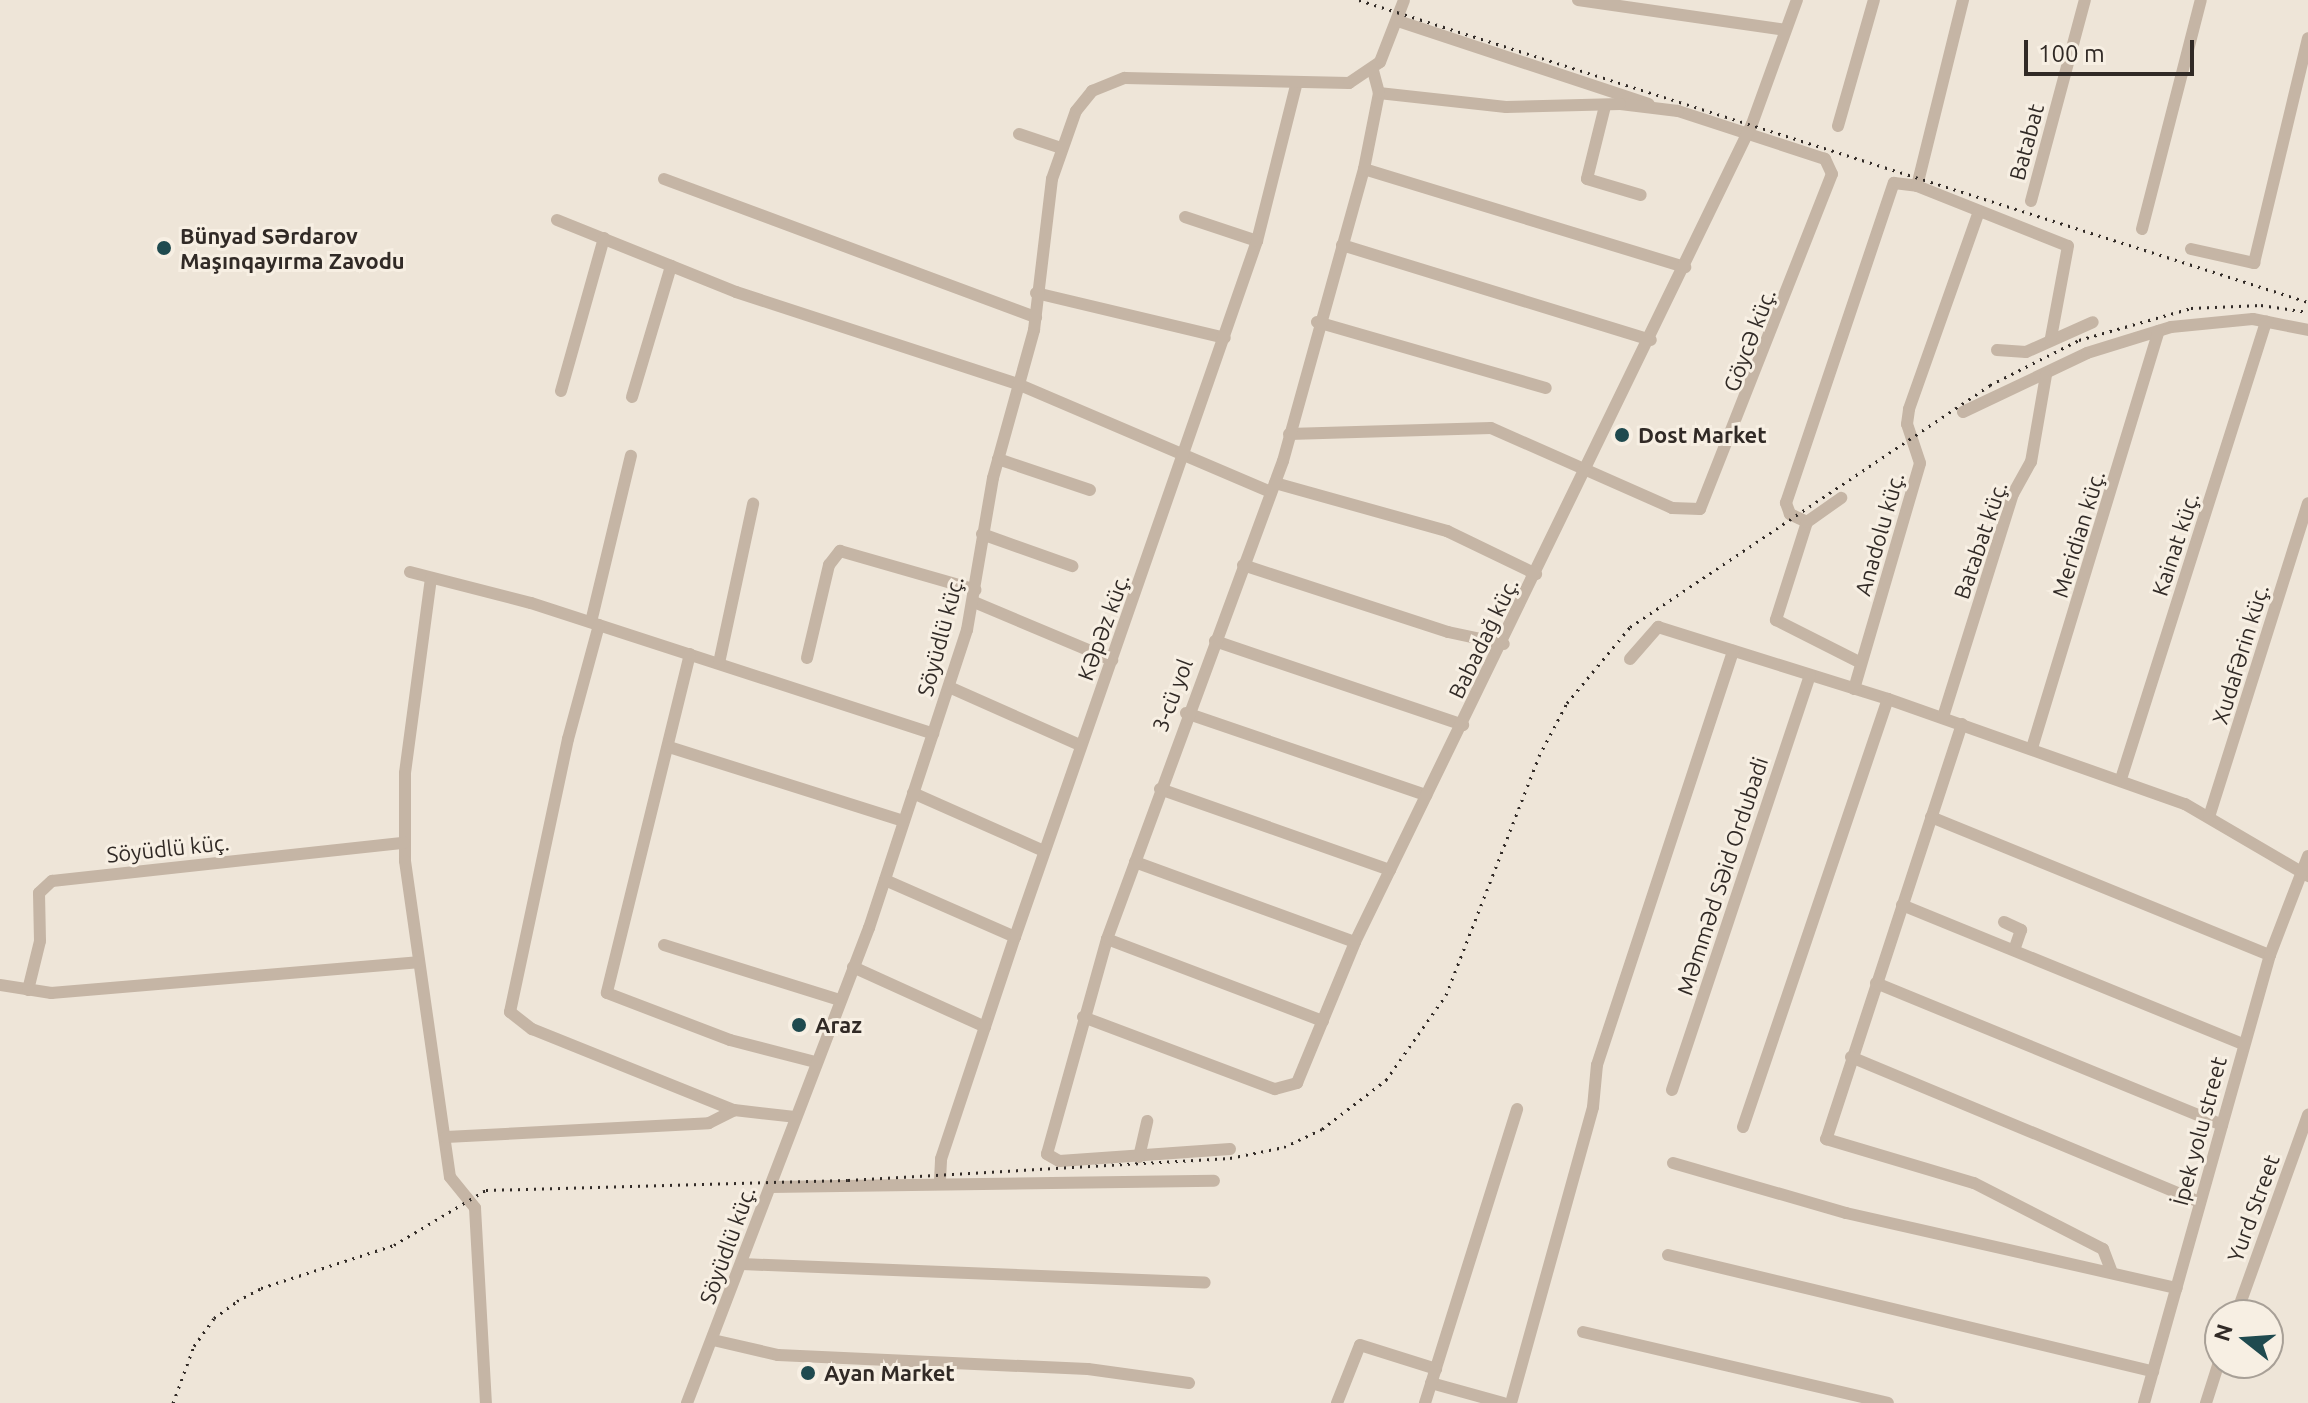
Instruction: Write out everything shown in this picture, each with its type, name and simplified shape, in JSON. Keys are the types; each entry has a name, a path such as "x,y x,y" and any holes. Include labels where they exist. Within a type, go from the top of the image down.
{"street":[{"path":"1373,71 1398,21 1404,0"},
{"path":"1578,0 1785,30"},
{"name":"Babadağ küç.","path":"1083,1017 1287,1090 1297,1083 1355,942 1504,644 1685,267 1747,131 1797,0"},
{"path":"1838,126 1874,0"},
{"path":"1917,186 1963,0"},
{"name":"Batabat","path":"2031,201 2085,0"},
{"path":"2142,229 2201,0"},
{"path":"1398,21 1616,89 1659,108 1747,131"},
{"path":"2191,249 2254,263 2308,38"},
{"name":"Söyüdlü küç.","path":"687,1403 885,880 949,687 975,596 982,534 998,459 1036,317 1036,293 1061,148 1083,100 1113,81 1338,86 1373,71"},
{"name":"3-cü yol","path":"1230,1149 1139,1157 1048,1157 1083,1017 1107,939 1186,713 1273,488 1317,322 1364,169 1379,93 1373,71"},
{"name":"Kəpəz küç.","path":"940,1180 985,1027 1044,851 1185,457 1257,241 1296,86"},
{"path":"1379,93 1506,107 1659,108"},
{"path":"1605,106 1587,179 1641,195"},
{"name":"Göycə küç.","path":"1289,434 1491,428 1681,511 1700,509 1708,500 1830,184 1825,159 1747,131"},
{"path":"1019,134 1061,148"},
{"path":"1364,169 1685,267"},
{"path":"664,179 1036,317"},
{"path":"1807,522 1790,514 1786,503 1894,183 1917,186 2068,246 2051,338"},
{"name":"Anadolu küç.","path":"1854,689 1920,463 1907,424 1909,409 1979,211"},
{"path":"1185,217 1257,241"},
{"path":"557,220 671,266 1020,385 1185,457 1273,488 1447,531 1536,574"},
{"path":"561,391 604,238"},
{"path":"1342,245 1651,340"},
{"path":"632,397 671,266"},
{"path":"1036,293 1225,338"},
{"path":"1963,412 2087,353 2159,331 2266,321 2308,330"},
{"name":"Kainat küç.","path":"2121,779 2266,321"},
{"path":"1317,322 1546,388"},
{"path":"1997,350 2026,352 2051,338 2093,322"},
{"name":"Meridian küç.","path":"2032,748 2159,331"},
{"name":"Batabat küç.","path":"1943,717 2013,494 2031,462 2046,375"},
{"path":"631,456 510,1012 532,1029 734,1110 795,1117"},
{"path":"998,459 1090,490"},
{"path":"1841,498 1807,522 1776,620 1861,663"},
{"name":"Xudafərin küç.","path":"2209,817 2308,503"},
{"path":"719,663 753,504"},
{"path":"982,534 1072,566"},
{"path":"807,658 829,565 840,551 975,596 1112,660"},
{"path":"1243,565 1448,632 1504,644"},
{"path":"410,572 595,624 933,734"},
{"path":"431,578 405,773 404,843 418,962 452,1184 475,1208 486,1403"},
{"path":"1630,659 1658,627 1888,699 2121,779 2209,817 2304,874"},
{"path":"1215,641 1463,725"},
{"path":"1511,1403 1593,1107 1597,1065 1733,651"},
{"path":"690,654 607,993 730,1040 815,1062"},
{"name":"Məmməd Səid Ordubadi","path":"1672,1090 1810,675"},
{"path":"949,687 1080,745"},
{"path":"1743,1127 1888,699"},
{"path":"1186,713 1426,795"},
{"path":"1962,724 1851,1057 1829,1143 1974,1183 2103,1249 2111,1270"},
{"path":"669,747 903,821"},
{"path":"1160,789 1390,870"},
{"path":"913,793 1044,851"},
{"path":"1931,817 2270,955"},
{"name":"Söyüdlü küç.","path":"28,990 40,941 39,893 52,881 404,843"},
{"name":"İpek yolu street","path":"2144,1403 2243,1044 2270,955 2304,874 2308,856"},
{"path":"1135,862 1355,942"},
{"path":"885,880 1015,937"},
{"path":"1902,905 2243,1044"},
{"path":"2004,922 2021,930 2014,950"},
{"path":"1107,939 1323,1021"},
{"path":"664,945 840,1000"},
{"path":"0,985 28,990 418,962"},
{"path":"853,967 985,1027"},
{"path":"1876,983 2222,1125"},
{"path":"1851,1057 2200,1202"},
{"path":"1425,1403 1517,1109"},
{"path":"446,1137 709,1123 734,1110"},
{"name":"Yurd Street","path":"2242,1299 2308,1115"},
{"path":"1139,1157 1147,1121"},
{"path":"1673,1163 1846,1213 2111,1270 2177,1288"},
{"path":"770,1187 940,1180 1214,1181"},
{"path":"1668,1255 2153,1371"},
{"path":"742,1264 1205,1283"},
{"path":"1583,1332 1888,1403"},
{"path":"713,1340 778,1355 1088,1369 1189,1383"},
{"path":"1337,1403 1360,1345 1436,1369"},
{"path":"2206,1403 2214,1379"},
{"path":"1431,1383 1465,1398 1503,1403"}],"railway":[{"path":"1359,0 2308,302"},
{"path":"173,1403 194,1346 214,1318 237,1301 261,1288 394,1245 486,1190 848,1180 1230,1158 1284,1147 1322,1129 1386,1080 1446,995 1539,756 1567,703 1630,627 1990,385 2079,340 2191,308 2261,305 2308,312"}],"place":[{"name":"Bünyad Sərdarov Maşınqayırma Zavodu","path":"164,248"},
{"name":"Dost Market","path":"1622,435"},
{"name":"Araz","path":"799,1025"},
{"name":"Ayan Market","path":"808,1373"}]}
